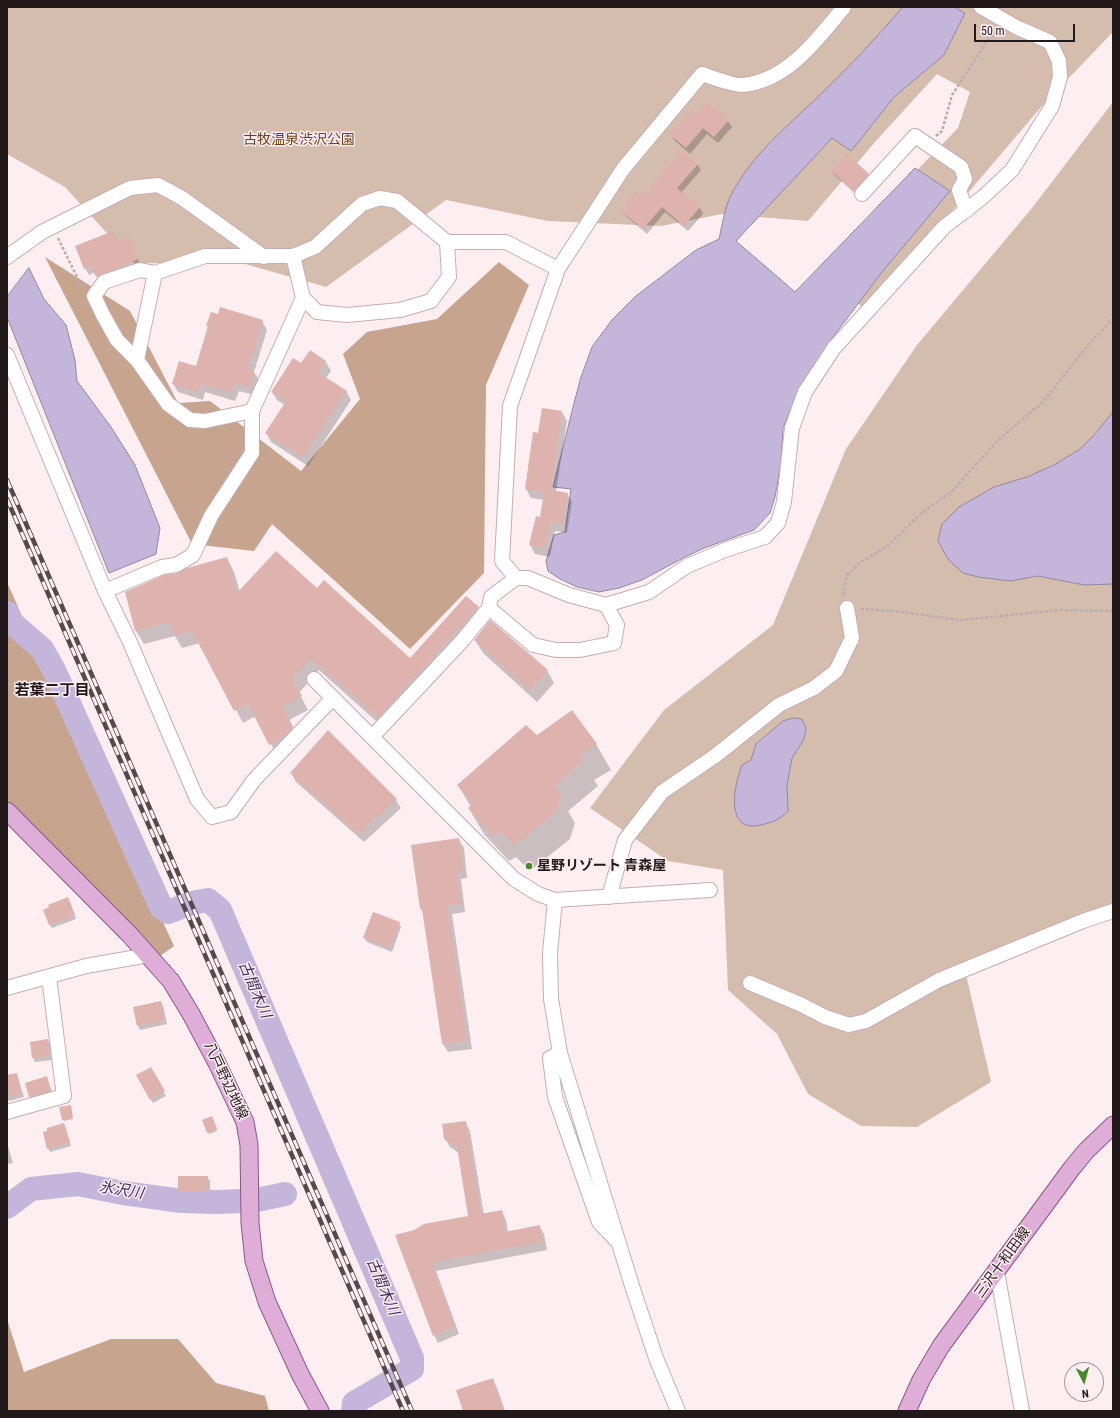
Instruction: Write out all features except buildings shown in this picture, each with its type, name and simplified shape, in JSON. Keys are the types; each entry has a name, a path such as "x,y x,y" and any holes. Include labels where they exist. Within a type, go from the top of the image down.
{"main road":[{"name":"八戸野辺地線","path":"7,811 130,935 171,981 191,1014 217,1063 245,1122 249,1145 250,1223 254,1261 267,1302 300,1374 320,1411"},
{"name":"三沢十和田線","path":"906,1411 921,1380 941,1346 997,1272 1072,1168 1086,1151 1113,1125"}],"street":[{"path":"516,578 502,561 510,406 558,269 623,169 702,74 741,85 766,80 792,64 827,28 844,7"},
{"path":"372,737 462,641 489,608 491,597 516,578 528,578 569,595 606,605 648,592 687,566 725,550 765,537 778,523 784,502 792,428 805,392 834,348 944,227 983,197 1012,170 1052,106 1060,78 1059,61 1050,42 1007,22 985,9"},
{"path":"862,194 915,136 961,168 965,179 959,190 966,211"},
{"path":"7,257 42,232 130,188 158,185 182,198 264,257"},
{"path":"252,411 205,421 190,420 168,404 138,360 117,340 103,316 94,296 104,282 140,270 155,273 205,256 293,256 315,247 362,204 380,198 397,201 447,242 506,242 558,269"},
{"path":"293,256 303,298 317,312 347,315 400,310 431,300 449,277 447,242"},
{"path":"138,360 155,273"},
{"path":"105,591 162,567 176,565 193,555 211,516 252,453 252,411 303,298"},
{"path":"7,355 105,591 129,640 197,799 212,817 231,812 254,780 333,698"},
{"path":"489,608 533,644 556,650 580,650 614,643 617,625 606,605"},
{"path":"609,897 625,840 662,792 715,756 779,705 814,688 836,671 852,638 847,608"},
{"path":"314,679 514,879 538,894 555,900 710,890"},
{"path":"555,900 550,953 551,999 560,1053 656,1358 678,1411"},
{"path":"750,983 802,1005 824,1017 849,1025 866,1021 939,980 1083,921 1113,911"},
{"path":"7,988 86,966 149,955"},
{"path":"7,1112 64,1096 49,977"},
{"path":"997,1272 1022,1411"}],"path":[{"path":"925,142 942,131 952,95 987,41 1007,22"},
{"path":"52,227 82,287 94,296"},
{"path":"1113,318 1088,345 1042,403 998,440 952,491 917,517 890,544 861,562 847,575 843,594 847,608 894,611 960,620 1058,610 1113,611"}],"green space":[{"name":"古牧温泉渋沢公園","path":"7,7 1113,7 1113,32 1041,107 962,200 863,309 827,263 958,128 970,92 937,74 875,142 808,221 722,214 661,226 548,221 446,200 326,287 245,264 134,263 65,187 7,154"},
{"path":"1113,102 1113,905 964,966 991,1082 917,1127 861,1126 808,1094 777,1034 728,990 723,870 668,861 590,808 664,710 773,625 846,449 917,345 1032,208"}],"shaded area":[{"path":"903,7 954,7 965,13 944,55 894,97 851,151 832,138 736,241 795,292 915,168 950,191 882,272 833,337 801,385 783,428 781,463 775,497 770,513 754,530 704,548 642,580 619,588 599,592 577,587 560,579 548,571 546,561 554,535 565,532 571,489 553,487 581,377 592,347 612,320 636,296 696,250 719,239 725,210 731,195 739,180 760,153 853,62"},
{"path":"45,257 130,311 178,403 210,401 301,471 360,399 343,354 367,332 437,319 499,262 529,285 486,385 484,573 410,649 272,524 254,551 192,544"},
{"path":"29,268 44,299 66,325 75,360 77,381 111,427 135,465 160,528 156,554 109,573 7,317 7,297"},
{"path":"1113,412 1113,584 1084,585 1038,576 1010,581 978,577 963,573 948,559 938,541 942,524 959,507 994,487 1027,477 1054,465 1080,449 1095,434"},
{"path":"7,582 40,657 174,946 160,956 101,900 7,803"},
{"path":"794,718 802,719 806,728 804,739 792,758 787,785 788,811 782,817 769,823 749,826 741,822 737,815 735,806 736,784 742,765 751,760 756,744 783,721"},
{"path":"7,1319 24,1372 111,1339 178,1339 216,1383 265,1396 269,1411 7,1411"}],"waterway":[{"name":"古間木川","path":"7,613 11,622 42,649 53,668 161,907 168,912 192,903 208,900 220,910 412,1358 412,1369 354,1403 353,1411"},
{"name":"氷沢川","path":"7,1207 31,1189 78,1184 123,1193 182,1201 241,1201"},
{"name":"氷沢川","path":"252,1201 285,1194"}],"railway":[{"path":"7,480 412,1411"},
{"path":"7,499 403,1411"}],"place":[{"name":"星野リゾート 青森屋","path":"529,866"}],"district":[{"name":"若葉二丁目","path":"52,691"}]}
